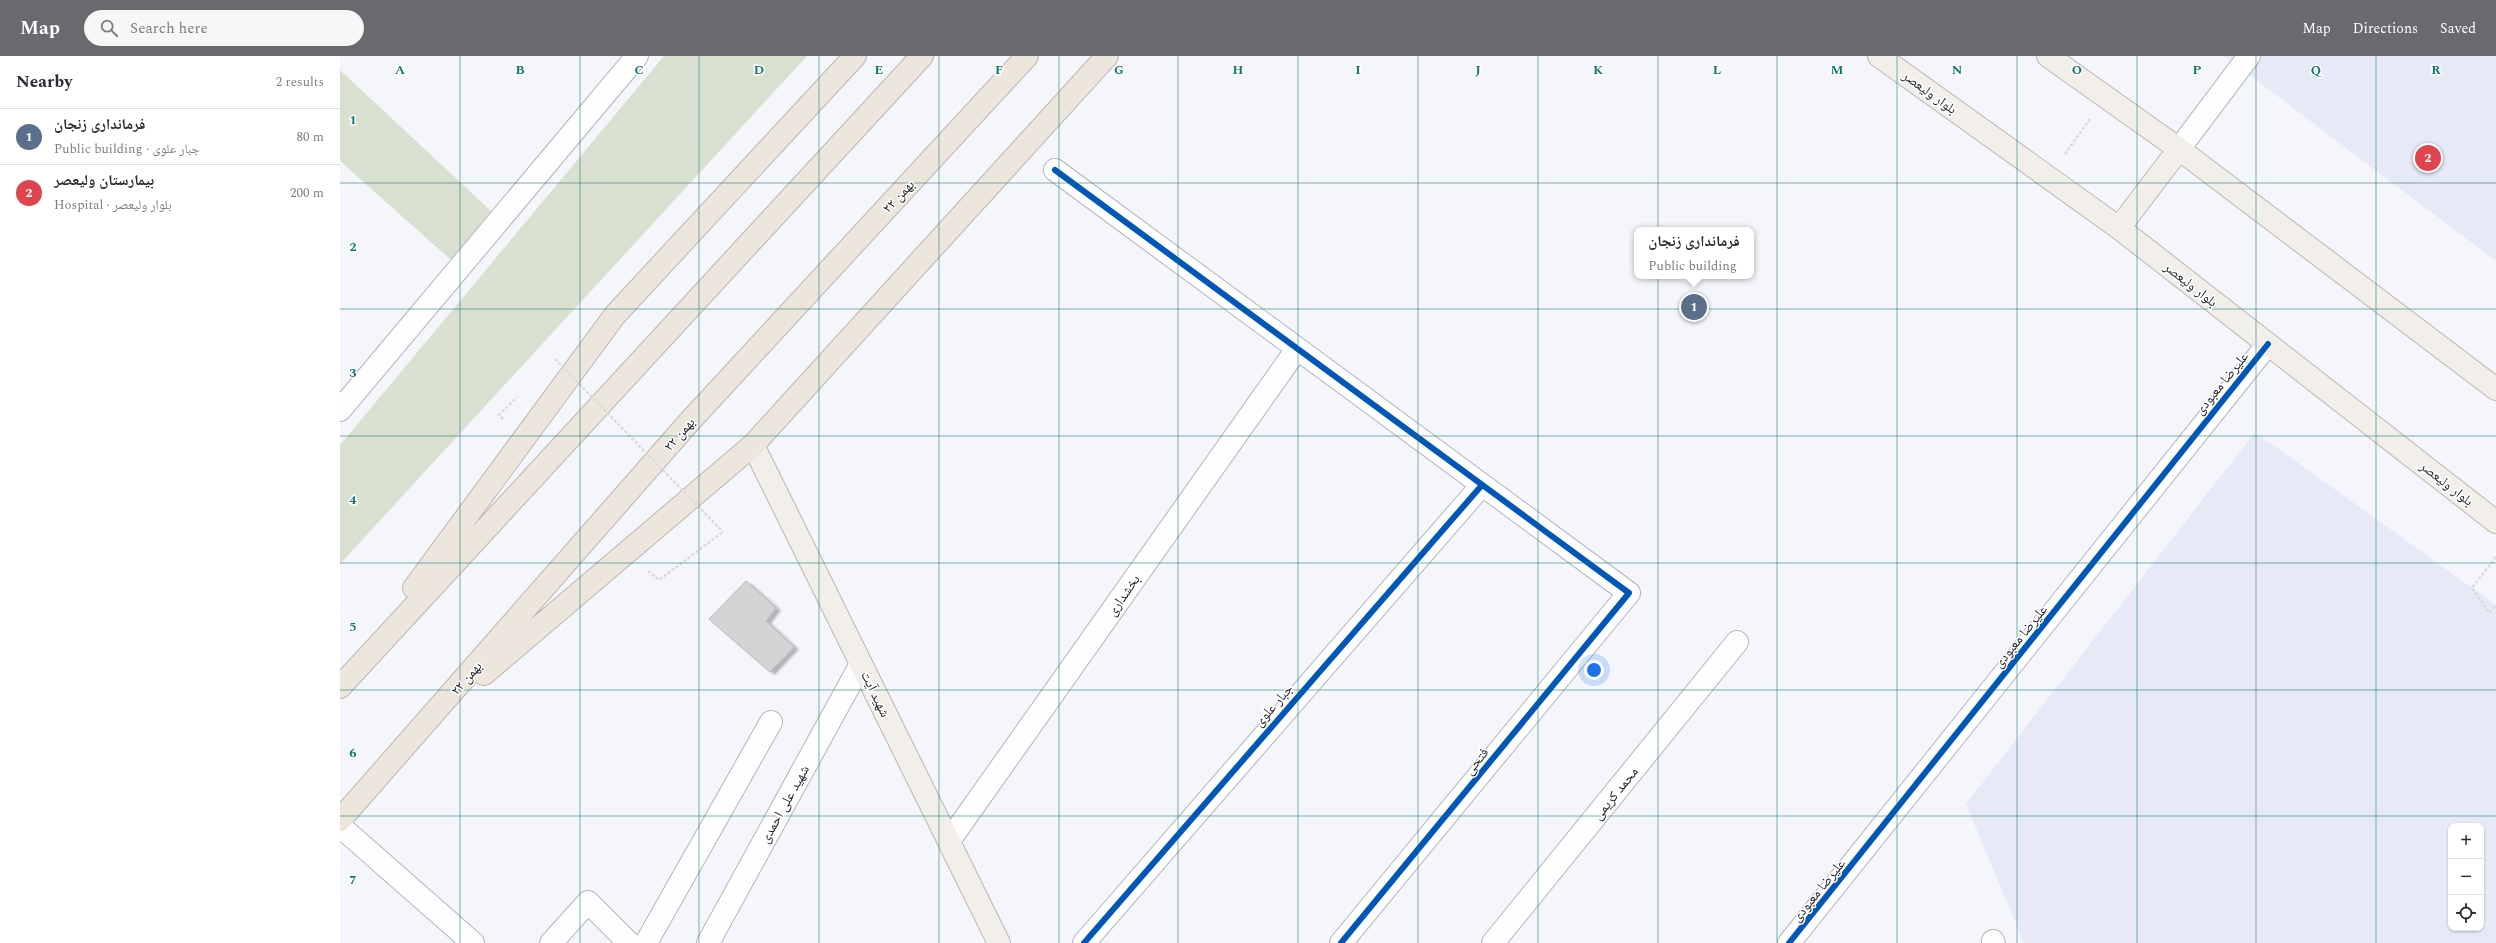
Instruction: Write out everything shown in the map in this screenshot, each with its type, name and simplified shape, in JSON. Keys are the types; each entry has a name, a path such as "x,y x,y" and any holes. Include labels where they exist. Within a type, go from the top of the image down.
{"highway":[{"path":"344,682 615,315 855,56"},
{"path":"344,682 922,56"},
{"name":"۲۲ بهمن","path":"340,820 427,723 690,421 1027,56"},
{"path":"427,723 753,445 1107,56"}],"main road":[{"name":"بلوار ولیعصر","path":"1879,56 2119,228 2496,522"},
{"path":"2048,56 2179,149 2496,389"},
{"path":"2119,228 2179,149"},
{"name":"شهید آیت","path":"753,445 999,943"}],"street":[{"path":"340,410 637,56"},
{"path":"2179,149 2249,56"},
{"path":"1055,170 1482,485"},
{"name":"علیرضا معبودی","path":"1789,943 2268,344"},
{"name":"بخشداری","path":"949,841 1297,349"},
{"name":"فتحی","path":"1341,943 1629,593 1482,485"},
{"name":"جبار علوی","path":"1084,943 1482,485"},
{"name":"محمد کریمی","path":"1493,943 1737,642"},
{"name":"شهید علی احمدی","path":"708,943 861,664"},
{"path":"646,943 771,722"},
{"path":"340,826 473,943"},
{"path":"551,943 588,902 629,943"}],"path":[{"path":"2049,178 2105,97"},
{"path":"555,359 723,532 659,580"},
{"path":"2496,557 2472,588 2489,613 2496,605"}],"shaded area":[{"path":"2224,56 2496,56 2496,261"},
{"path":"2255,432 2496,605 2496,943 2024,943 1966,804"}],"green space":[{"path":"664,56 807,56 340,564 340,445"},
{"path":"340,70 491,211 451,260 340,161"}],"building":[{"path":"746,581 776,608 766,621 794,647 770,672 709,619"}],"cycle path":[{"path":"1055,170 1629,593 1341,943"},
{"path":"1789,943 2268,344"},
{"path":"1084,943 1482,485"}],"place":[{"name":"بیمارستان ولیعصر","path":"2428,158"},
{"name":"فرمانداری زنجان","path":"1694,307"}]}
